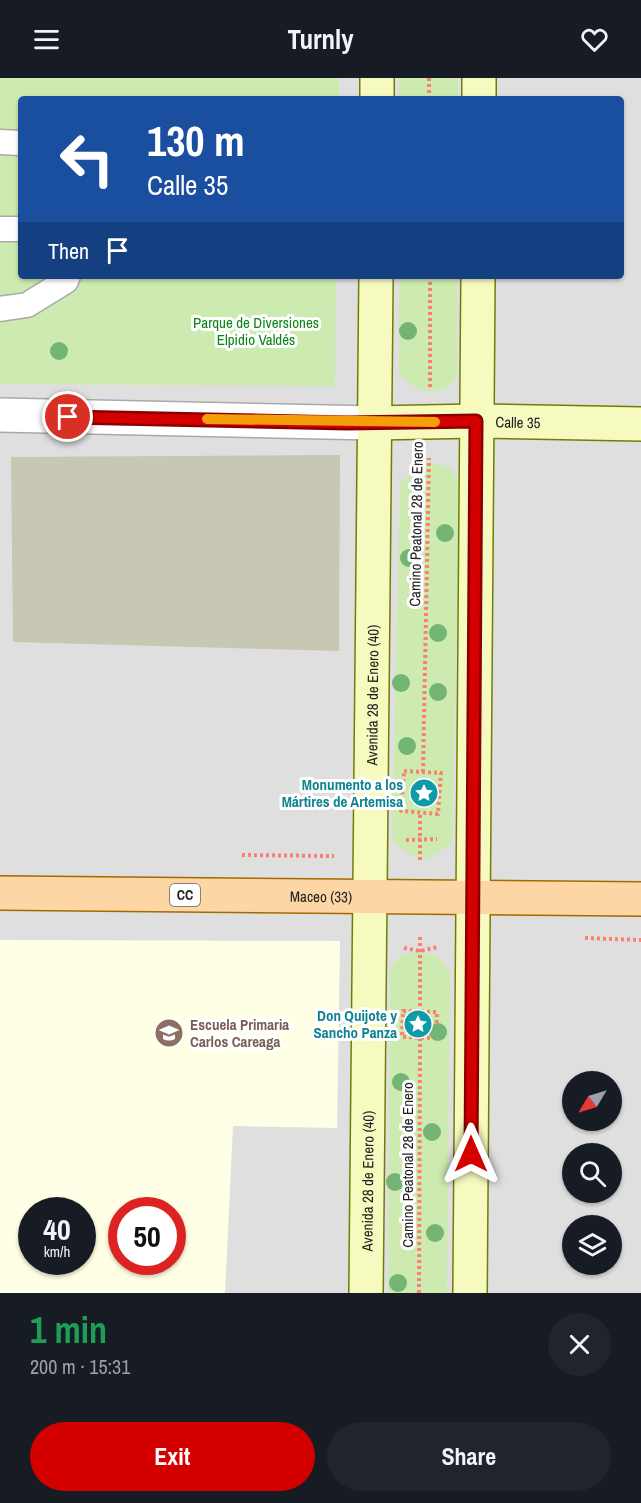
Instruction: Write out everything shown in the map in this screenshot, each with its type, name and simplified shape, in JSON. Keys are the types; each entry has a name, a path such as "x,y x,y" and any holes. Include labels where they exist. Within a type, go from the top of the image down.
{"main road":[{"path":"377,96 378,78"},
{"path":"479,78 479,96"},
{"name":"Avenida 28 de Enero (40)","path":"366,1293 376,279"},
{"path":"470,1293 478,279"},
{"name":"Calle 35","path":"374,423 476,421 641,424"},
{"name":"Maceo (33)","path":"0,893 641,899"}],"street":[{"name":"Calle 35","path":"0,415 374,423"}],"lane":[{"path":"0,142 18,142"},
{"path":"0,229 18,229"},
{"path":"0,309 27,305 67,279"}],"path":[{"path":"429,78 429,96"},
{"name":"Camino Peatonal 28 de Enero","path":"423,772 430,279"},
{"path":"404,771 423,772 441,773 438,814 401,811 404,771"},
{"path":"582,938 641,940"},
{"path":"370,941 420,951 472,939"},
{"path":"403,1011 437,1012 436,1038 420,1037 402,1037 403,1011"},
{"name":"Camino Peatonal 28 de Enero","path":"418,1293 420,1037"}],"shaded area":[{"path":"0,78 641,78 641,1293 0,1293"},
{"path":"340,455 339,651 13,642 11,457"},
{"name":"Escuela Primaria Carlos Careaga","path":"0,940 340,941 337,1128 233,1126 225,1293 0,1293"}],"green space":[{"name":"Parque de Diversiones Elpidio Valdés","path":"0,78 339,78 339,96 18,96 18,279 336,279 335,386 0,384"},
{"path":"399,78 458,78 458,96 399,96"},
{"path":"399,279 457,279 457,375 448,388 427,391 416,388 399,374"},
{"path":"429,462 450,467 460,486 452,843 435,855 422,858 409,854 392,841 400,484 417,467"},
{"path":"420,951 437,956 450,970 447,1293 388,1293 390,968 401,955"}],"slow traffic":[{"path":"207,419 347,423 435,422"}],"place":[{"name":"Monumento a los Mártires de Artemisa","path":"424,793"},
{"name":"Don Quijote y Sancho Panza","path":"418,1024"},
{"name":"Escuela Primaria Carlos Careaga","path":"169,1033"}],"route":[{"path":"68,417 347,423 476,421 471,1154"}]}
